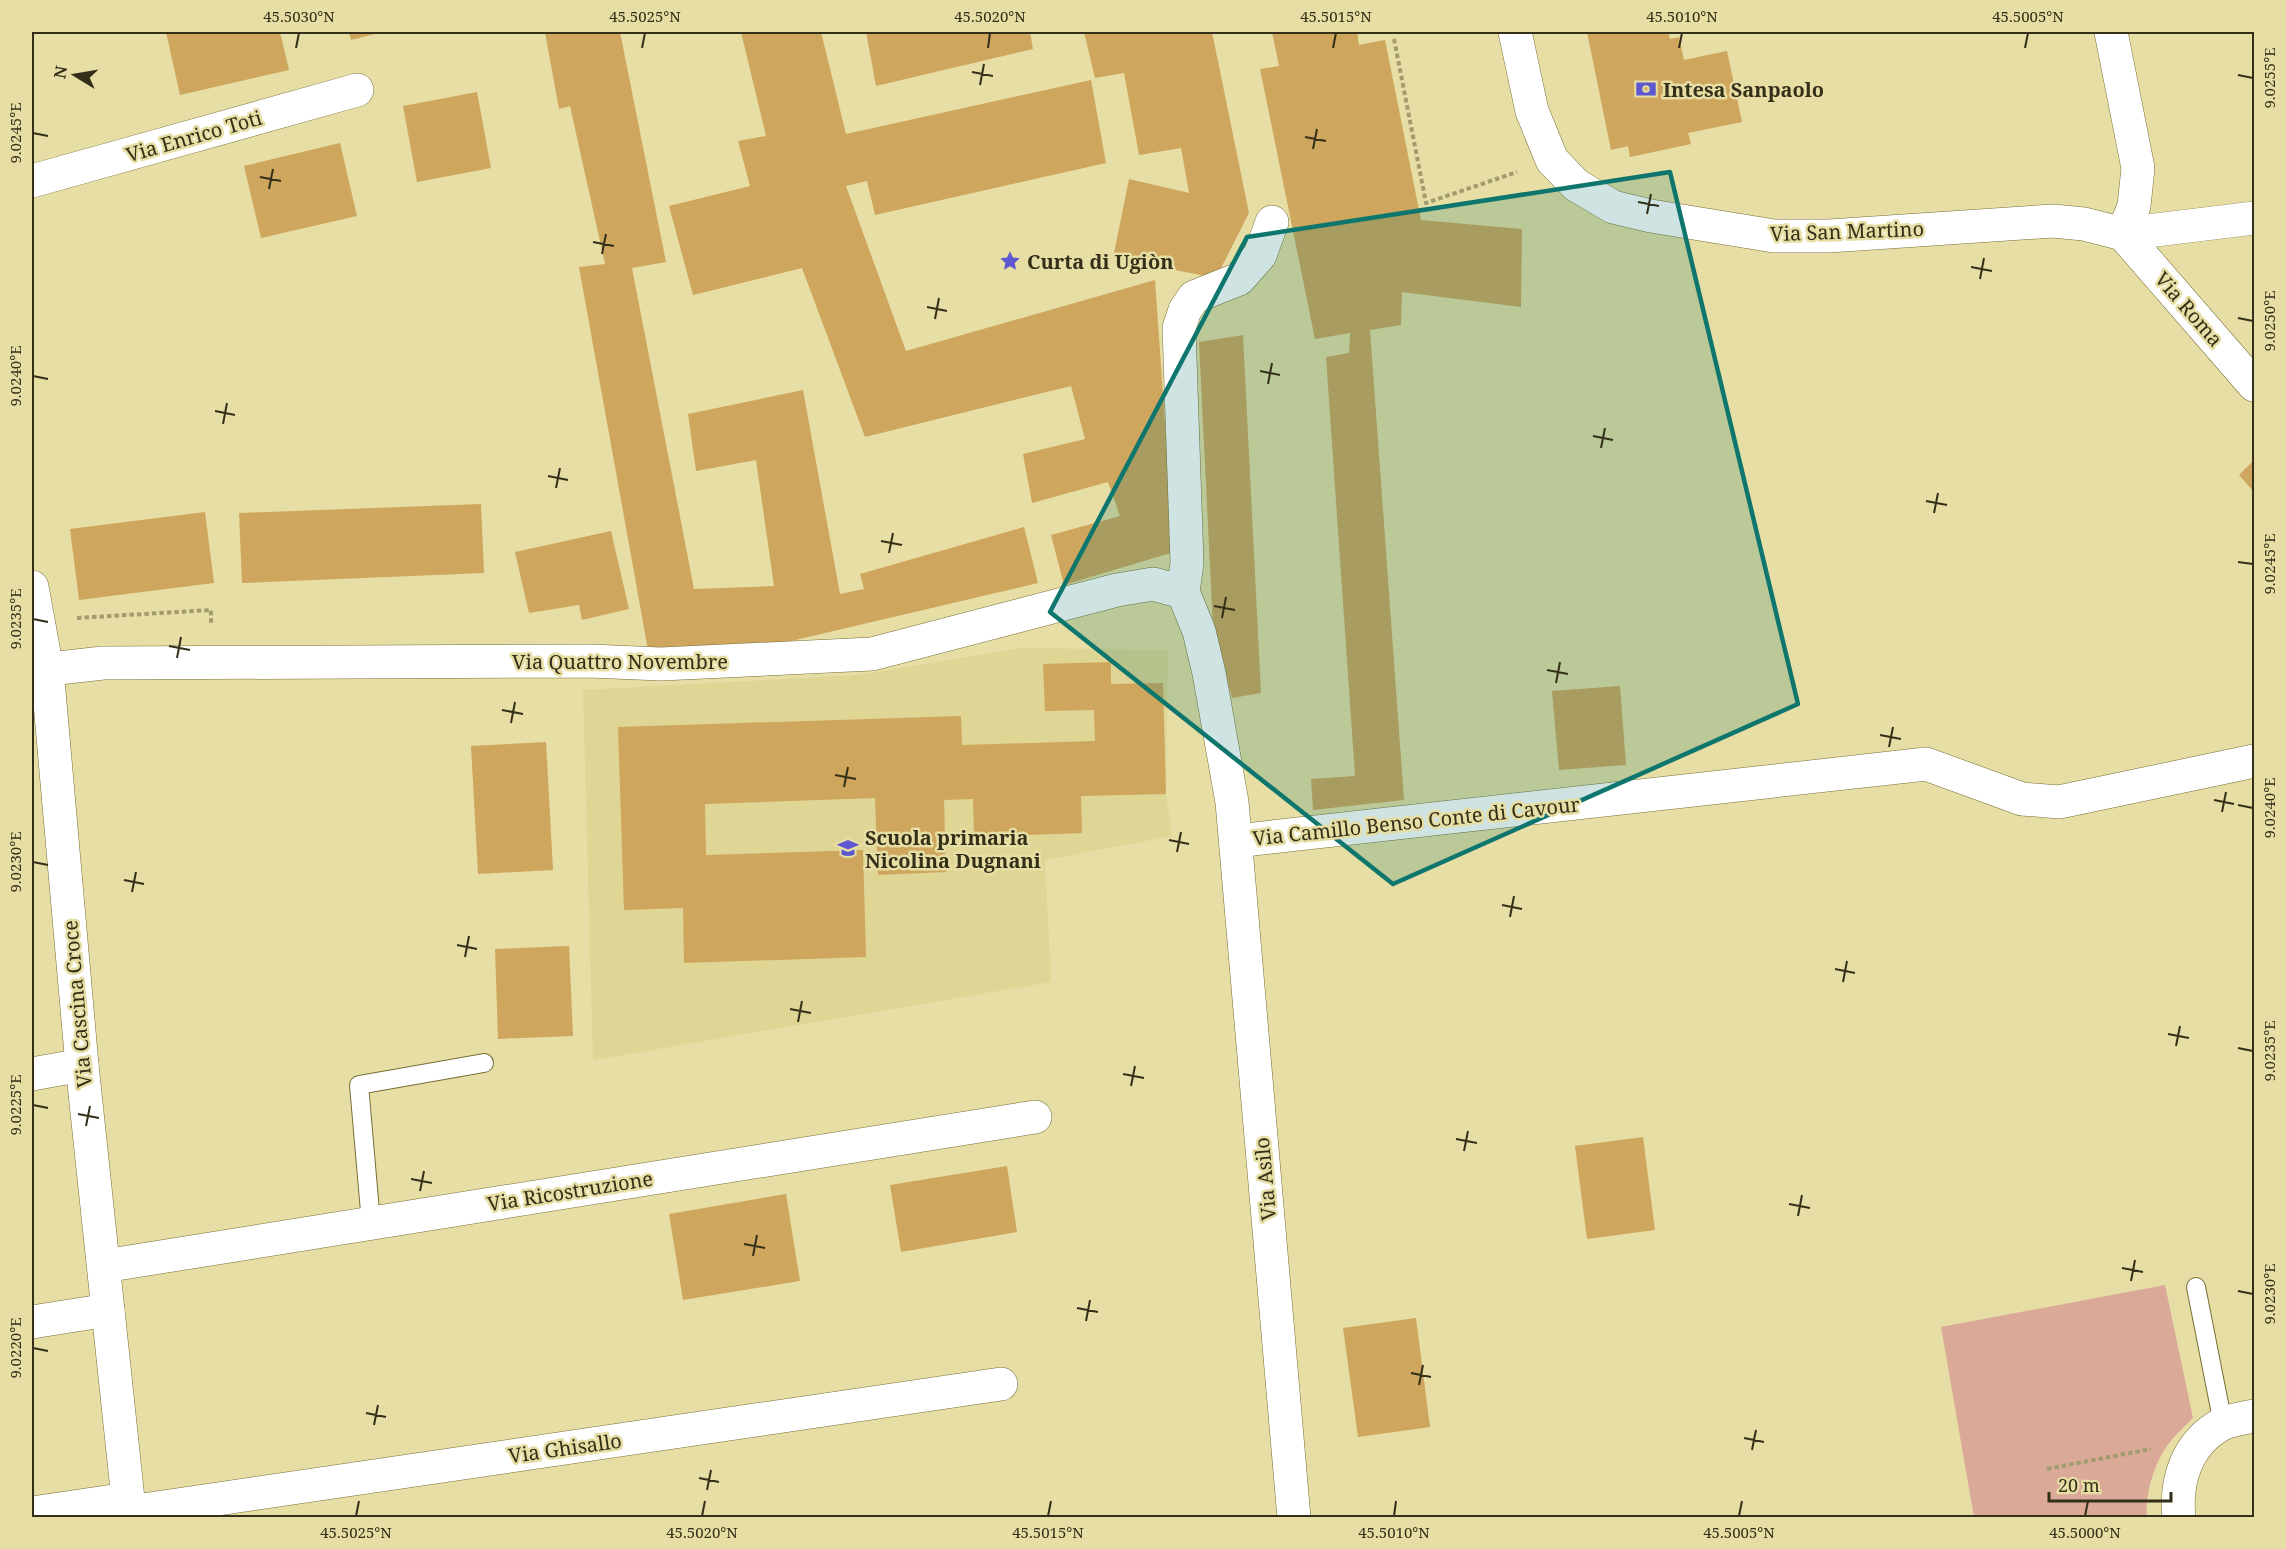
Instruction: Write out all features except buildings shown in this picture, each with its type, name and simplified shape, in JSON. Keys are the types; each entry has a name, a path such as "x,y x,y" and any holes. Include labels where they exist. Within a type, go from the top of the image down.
{"street":[{"path":"1515,32 1532,111 1552,160"},
{"path":"2111,32 2138,168 2134,206 2123,234 2254,218"},
{"name":"Via Enrico Toti","path":"32,181 357,90"},
{"name":"Via San Martino","path":"1552,160 1576,185 1613,207 1651,216 1774,236 1829,236 2044,221 2085,224 2123,234"},
{"name":"Via Camillo Benso Conte di Cavour","path":"1272,222 1260,255 1239,279 1194,297 1185,310 1179,328 1187,563 1183,592 1199,631 1209,673 1232,802 1236,841 1919,764 1954,773 2022,799 2059,802 2254,761"},
{"name":"Via Roma","path":"2123,234 2254,385"},
{"name":"Via Quattro Novembre","path":"39,670 103,663 590,661 661,664 872,654 1117,590 1153,584 1183,592"},
{"name":"Via Cascina Croce","path":"32,587 38,620 39,670 129,1509"},
{"name":"Via Asilo","path":"1236,841 1294,1518"},
{"path":"32,1074 82,1065"},
{"name":"Via Ricostruzione","path":"104,1266 1035,1117"},
{"path":"32,1322 108,1310"},
{"name":"Via Ghisallo","path":"32,1513 129,1509 1001,1384"},
{"path":"2179,1518 2182,1467 2212,1431 2254,1416"}],"lane":[{"path":"370,1222 359,1084 484,1063"},
{"path":"2196,1287 2212,1431"}],"path":[{"path":"1394,39 1426,203 1552,160"},
{"path":"38,620 211,610 211,627"},
{"path":"2047,1469 2212,1431"}],"highlighted area":[{"path":"1670,172 1798,704 1393,884 1050,612 1247,237"}],"shaded area":[{"name":"Scuola primaria Nicolina Dugnani","path":"1023,648 1168,650 1166,794 1172,836 1045,860 1051,982 593,1060 583,690 859,675"},
{"path":"2165,1285 2193,1418 2162,1453 2149,1490 2147,1517 1974,1517 1941,1327"}],"place":[{"name":"Intesa Sanpaolo","path":"1646,89"},
{"name":"Curta di Ugiòn","path":"1010,261"},
{"name":"Scuola primaria Nicolina Dugnani","path":"848,848"}]}
